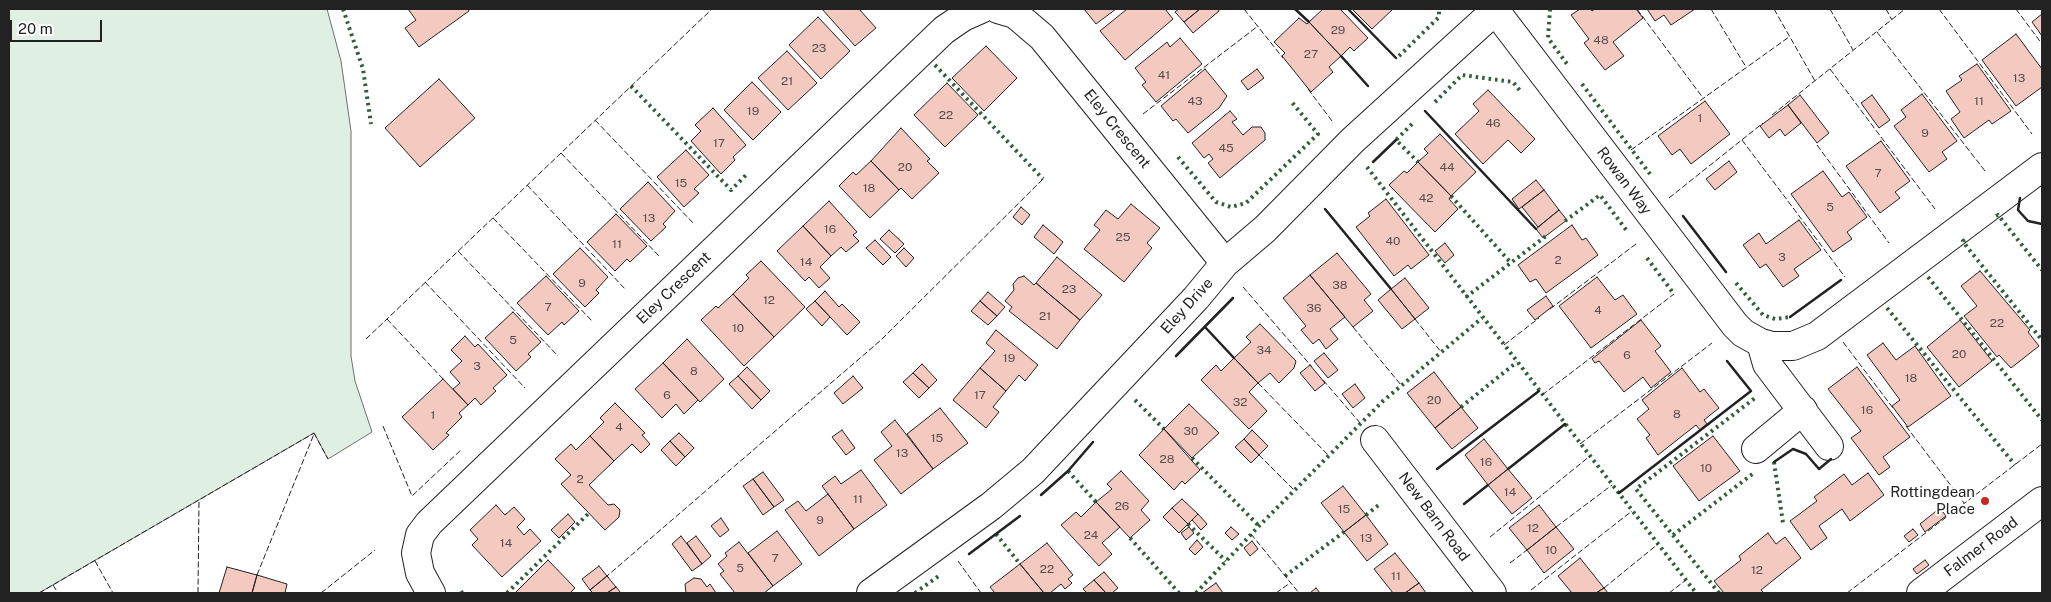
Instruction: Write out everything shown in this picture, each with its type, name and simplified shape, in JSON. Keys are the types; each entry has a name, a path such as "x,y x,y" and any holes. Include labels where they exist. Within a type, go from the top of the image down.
{"street":[{"name":"Eley Crescent","path":"431,593 420,573 416,553 420,535 429,523 937,37 958,20 981,9"},
{"name":"Eley Crescent","path":"998,9 1014,14 1042,37 1225,263"},
{"name":"Eley Drive","path":"871,593 992,506 1033,471 1196,298 1225,263 1265,229 1353,140 1495,9"},
{"name":"Rowan Way","path":"1495,9 1735,324 1747,336 1761,343 1772,346 1793,346 1817,336 2042,167"},
{"path":"1761,343 1767,364 1829,446"},
{"path":"1756,449 1803,410"},
{"name":"New Barn Road","path":"1375,440 1492,593"},
{"name":"Falmer Road","path":"1921,593 2042,502"}],"green space":[{"path":"9,9 327,9 341,61 351,131 351,356 355,381 372,432 328,459 314,433 39,593 9,593"}],"building":[{"path":"408,9 468,9 469,11 419,47 405,28 416,20"},
{"path":"822,9 859,9 876,28 855,46"},
{"path":"1084,9 1116,9 1096,24"},
{"path":"1127,9 1165,9 1173,19 1125,60 1100,31"},
{"path":"1179,9 1200,9 1184,22 1175,12"},
{"path":"1200,9 1218,9 1219,11 1193,33 1184,22"},
{"path":"1323,9 1340,9 1368,38 1354,51 1350,47 1341,56 1309,22"},
{"path":"1352,9 1393,9 1372,29"},
{"path":"1580,9 1591,9 1592,11 1595,9 1636,9 1643,18 1613,42 1624,56 1605,70 1584,43 1589,39 1571,15"},
{"path":"1647,9 1695,9 1671,25 1664,15 1655,21"},
{"path":"2042,14 2042,36 2032,22"},
{"path":"818,17 850,51 821,79 789,45"},
{"path":"1299,18 1307,24 1309,22 1341,56 1329,67 1333,72 1311,92 1282,56 1285,53 1274,42"},
{"path":"2016,34 2042,69 2042,87 2016,106 1982,60"},
{"path":"1180,38 1202,64 1156,102 1142,85 1146,82 1135,68 1167,42 1170,47"},
{"path":"986,46 1017,78 984,111 952,78"},
{"path":"787,51 817,83 788,110 758,78"},
{"path":"1977,64 2011,111 1992,124 1989,120 1964,138 1951,119 1960,112 1946,91 1962,80 1959,76"},
{"path":"1205,69 1227,96 1219,108 1188,133 1176,119 1173,121 1161,106"},
{"path":"1257,69 1264,78 1248,90 1241,81"},
{"path":"439,79 475,118 420,167 385,128"},
{"path":"752,82 781,112 753,140 724,110"},
{"path":"947,83 978,115 945,147 914,115"},
{"path":"1488,90 1535,139 1521,153 1508,140 1483,164 1455,134 1479,111 1473,104"},
{"path":"1922,94 1957,141 1942,152 1947,159 1929,172 1894,126 1906,117 1901,110"},
{"path":"1800,95 1829,133 1817,143 1788,105"},
{"path":"1872,95 1890,120 1879,128 1861,103"},
{"path":"1705,101 1730,134 1691,164 1680,149 1672,155 1658,136"},
{"path":"1788,105 1801,123 1785,136 1780,129 1769,138 1760,126"},
{"path":"713,108 746,145 733,157 735,160 721,174 691,141 701,131 695,125"},
{"path":"1230,111 1237,119 1232,122 1243,135 1252,127 1261,127 1265,133 1265,140 1220,178 1208,163 1213,159 1209,154 1204,158 1192,143"},
{"path":"901,128 930,159 927,161 939,173 912,199 901,188 899,190 871,161"},
{"path":"1440,134 1476,172 1451,196 1418,162 1428,153 1424,149"},
{"path":"1881,141 1910,181 1895,192 1900,198 1880,213 1846,166"},
{"path":"686,150 709,175 694,189 699,193 684,207 657,177"},
{"path":"871,161 899,190 870,218 839,186 853,172 856,175"},
{"path":"1729,161 1737,172 1715,190 1706,179"},
{"path":"1418,162 1451,196 1449,199 1458,209 1435,232 1389,185 1404,171 1407,173"},
{"path":"1823,171 1842,197 1849,192 1867,217 1847,232 1852,239 1833,252 1791,194"},
{"path":"1536,180 1544,190 1519,209 1512,199"},
{"path":"648,182 675,211 663,224 666,227 651,241 620,209"},
{"path":"1544,190 1559,210 1538,227 1522,207"},
{"path":"1386,199 1429,255 1411,269 1408,265 1394,276 1356,227 1370,216 1368,213"},
{"path":"829,201 857,232 853,235 859,241 846,252 841,247 831,256 803,226"},
{"path":"1131,204 1160,228 1147,243 1152,248 1124,282 1084,249 1100,230 1094,225 1106,210 1118,219"},
{"path":"1021,207 1030,215 1022,225 1013,217"},
{"path":"1559,210 1567,220 1543,238 1536,229"},
{"path":"616,214 647,246 630,262 627,259 615,271 587,242"},
{"path":"1799,220 1821,250 1794,269 1799,276 1783,287 1766,264 1760,268 1743,245 1759,233 1766,244"},
{"path":"1043,225 1063,242 1054,254 1034,237"},
{"path":"1572,225 1582,240 1586,238 1598,255 1546,293 1536,279 1530,282 1518,265"},
{"path":"803,226 831,256 820,267 830,278 819,288 809,277 805,281 777,251"},
{"path":"889,230 904,244 895,253 880,239"},
{"path":"875,240 891,257 883,265 866,248"},
{"path":"1445,243 1454,255 1445,263 1435,251"},
{"path":"580,248 608,277 596,290 599,293 585,307 553,274"},
{"path":"904,248 914,258 906,267 896,256"},
{"path":"1337,253 1371,294 1364,300 1373,311 1353,327 1310,275"},
{"path":"1057,257 1102,295 1080,320 1036,283"},
{"path":"761,261 805,307 774,337 733,294 749,278 746,275"},
{"path":"1980,271 2030,330 2028,332 2039,346 2011,368 1999,355 1997,357 1964,316 1977,306 1961,286"},
{"path":"1310,275 1345,317 1330,329 1338,339 1326,349 1319,339 1313,344 1301,330 1306,326 1283,298"},
{"path":"546,276 579,311 564,325 562,322 548,335 517,303"},
{"path":"1024,276 1034,285 1036,283 1080,320 1057,349 1009,311 1012,307 1005,301 1014,290 1013,284 1018,278"},
{"path":"1597,277 1615,300 1623,295 1637,314 1591,348 1559,306"},
{"path":"1405,278 1429,308 1415,319 1391,289"},
{"path":"1391,289 1415,319 1402,329 1378,300"},
{"path":"825,291 839,307 842,304 860,322 847,335 815,301"},
{"path":"988,292 1005,307 997,316 980,301"},
{"path":"733,294 774,337 744,366 701,320"},
{"path":"1546,296 1553,306 1535,320 1527,310"},
{"path":"815,301 830,317 822,326 806,309"},
{"path":"980,301 997,316 988,325 971,311"},
{"path":"513,312 541,342 528,354 531,357 516,371 485,338"},
{"path":"1641,320 1661,346 1655,351 1671,372 1651,388 1643,377 1624,392 1599,361 1595,363 1592,359"},
{"path":"1960,320 1992,361 1959,387 1927,347"},
{"path":"1260,324 1296,361 1294,368 1279,383 1270,373 1258,383 1234,358 1251,342 1246,337"},
{"path":"996,330 1038,365 1025,381 1019,375 1006,391 980,368 995,351 986,343"},
{"path":"465,336 475,347 478,344 507,375 493,388 496,391 481,405 475,398 468,405 453,389 460,383 450,372 462,361 451,350"},
{"path":"687,339 724,379 700,402 663,363"},
{"path":"1883,343 1896,360 1915,346 1951,396 1908,427 1892,406 1900,400 1867,355"},
{"path":"1324,353 1338,370 1328,378 1314,361"},
{"path":"1234,358 1258,383 1249,392 1267,411 1249,429 1201,380 1216,365 1221,371"},
{"path":"663,363 698,400 684,414 676,404 662,418 635,389"},
{"path":"922,364 937,380 929,388 913,373"},
{"path":"1310,365 1325,383 1315,391 1300,373"},
{"path":"747,367 770,391 761,400 738,376"},
{"path":"1857,367 1910,437 1883,457 1890,467 1879,475 1851,438 1861,431 1828,389"},
{"path":"980,368 1006,391 993,407 999,412 986,428 953,400"},
{"path":"1682,368 1700,392 1704,389 1719,408 1704,420 1707,424 1700,430 1696,425 1658,455 1646,438 1650,435 1637,419 1649,409 1642,400"},
{"path":"1434,372 1461,407 1435,428 1407,393"},
{"path":"913,373 929,388 919,398 903,382"},
{"path":"738,376 761,400 752,409 729,384"},
{"path":"853,376 863,388 843,404 834,393"},
{"path":"443,379 468,405 459,413 462,417 446,433 449,435 433,450 402,417"},
{"path":"1355,384 1365,398 1353,408 1342,394"},
{"path":"615,403 645,433 642,435 650,444 641,453 632,444 614,461 590,436 604,422 600,418"},
{"path":"1189,404 1219,433 1192,458 1164,429"},
{"path":"1461,407 1478,428 1452,449 1435,428"},
{"path":"940,408 968,443 933,469 907,434"},
{"path":"895,420 933,469 901,494 874,460 892,446 881,432"},
{"path":"1164,429 1200,470 1185,484 1182,481 1174,490 1139,455"},
{"path":"842,430 855,448 846,455 832,437"},
{"path":"1252,430 1268,446 1259,455 1244,439"},
{"path":"679,433 694,448 685,457 670,441"},
{"path":"590,436 614,461 589,485 608,505 614,504 620,510 619,517 605,530 561,484 571,475 555,459 571,444 576,450"},
{"path":"1713,436 1740,471 1699,501 1673,466"},
{"path":"1244,439 1259,455 1251,463 1235,447"},
{"path":"1484,439 1508,469 1488,485 1465,455"},
{"path":"670,441 685,457 676,466 661,450"},
{"path":"1508,469 1532,498 1512,514 1488,485"},
{"path":"861,470 887,505 854,529 822,486 835,476 841,484"},
{"path":"1121,471 1149,501 1141,510 1150,520 1130,538 1096,502 1112,489 1107,484"},
{"path":"763,472 784,500 774,507 753,479"},
{"path":"1868,473 1884,495 1850,521 1842,509 1819,526 1827,538 1811,550 1790,521 1817,501 1814,497 1844,474 1852,485"},
{"path":"753,479 774,507 763,515 743,486"},
{"path":"1343,486 1366,515 1344,532 1321,503"},
{"path":"828,494 854,529 819,556 785,510 798,501 806,511"},
{"path":"1182,499 1198,514 1188,524 1172,508"},
{"path":"1096,502 1120,527 1102,543 1112,554 1099,566 1061,525 1076,512 1081,517"},
{"path":"496,505 505,515 514,507 525,519 517,527 524,535 530,529 541,541 502,577 472,545 478,539 470,530"},
{"path":"1539,505 1556,527 1527,550 1509,528"},
{"path":"1172,508 1188,524 1179,533 1163,517"},
{"path":"1940,508 1946,516 1925,532 1920,524"},
{"path":"568,514 575,522 559,538 551,530"},
{"path":"1198,514 1207,524 1201,530 1192,520"},
{"path":"1366,515 1388,544 1367,561 1344,532"},
{"path":"721,518 729,530 720,537 711,526"},
{"path":"1189,527 1194,533 1186,540 1181,533"},
{"path":"1231,527 1239,534 1232,540 1225,533"},
{"path":"1556,527 1574,549 1544,573 1527,550"},
{"path":"1913,529 1918,535 1909,542 1904,536"},
{"path":"777,531 802,564 773,586 748,553"},
{"path":"1768,533 1776,544 1785,537 1801,558 1761,590 1764,593 1724,593 1714,581 1741,560 1739,556"},
{"path":"681,536 702,564 692,571 672,544"},
{"path":"696,536 711,556 702,564 687,543"},
{"path":"1197,540 1203,547 1195,555 1189,549"},
{"path":"1252,541 1258,549 1250,556 1244,548"},
{"path":"739,542 773,586 764,593 735,593 720,574 724,571 718,564 727,556 725,553"},
{"path":"1047,543 1073,575 1068,579 1072,583 1065,589 1061,584 1050,593 1044,593 1020,564"},
{"path":"1395,553 1419,583 1405,593 1393,593 1374,569"},
{"path":"1580,558 1604,588 1596,593 1572,593 1558,576"},
{"path":"548,560 575,588 570,593 515,593"},
{"path":"1925,560 1929,565 1917,574 1913,569"},
{"path":"1020,564 1044,593 995,593 990,587"},
{"path":"599,566 607,576 590,590 582,579"},
{"path":"227,567 257,575 252,593 219,593"},
{"path":"1104,572 1118,588 1112,593 1106,593 1094,580"},
{"path":"257,575 287,584 285,593 252,593"},
{"path":"607,576 616,587 607,593 593,593 590,590"},
{"path":"694,578 701,579 707,587 710,584 716,593 686,593 685,584"},
{"path":"1094,580 1106,593 1087,593 1083,589"},
{"path":"1216,583 1223,593 1202,593"},
{"path":"1419,583 1426,593 1405,593"},
{"path":"616,587 621,593 607,593"},
{"path":"1316,588 1320,593 1310,593"},
{"path":"1604,588 1608,593 1596,593"}],"hedge":[{"path":"343,9 363,69 371,124"},
{"path":"1399,56 1439,17 1439,9"},
{"path":"1550,9 1548,38 1567,64"},
{"path":"935,65 1043,179"},
{"path":"1435,102 1462,75 1513,82 1521,92"},
{"path":"1582,84 1650,174"},
{"path":"631,86 731,190 748,173"},
{"path":"1178,157 1216,202 1231,207 1246,203 1318,134 1290,100"},
{"path":"1412,124 1396,140 1418,162"},
{"path":"1367,167 1696,593"},
{"path":"1565,221 1600,195 1627,231"},
{"path":"1451,196 1511,263"},
{"path":"1996,216 1998,215 2042,270"},
{"path":"1466,297 1546,236"},
{"path":"1965,240 1963,241 1967,247 2042,340"},
{"path":"1647,258 1674,294"},
{"path":"1928,277 2042,420"},
{"path":"1736,283 1763,315 1775,319 1790,317"},
{"path":"1887,308 2015,465"},
{"path":"1196,593 1259,526 1383,401 1482,318"},
{"path":"1461,407 1517,362"},
{"path":"1719,593 1636,489 1755,398"},
{"path":"1135,400 1164,429"},
{"path":"1192,458 1259,526"},
{"path":"1774,462 1783,523"},
{"path":"1068,471 1096,502"},
{"path":"1673,535 1755,472"},
{"path":"1366,515 1380,504"},
{"path":"507,593 589,513"},
{"path":"1188,524 1226,561"},
{"path":"1285,576 1344,532"},
{"path":"996,534 1020,564"},
{"path":"1130,538 1179,593"},
{"path":"915,593 940,575"}],"fence":[{"path":"366,339 712,9"},
{"path":"1244,9 1283,58"},
{"path":"1637,9 1703,98"},
{"path":"1711,9 1746,67"},
{"path":"1774,9 1815,81"},
{"path":"1830,9 1853,50"},
{"path":"1886,9 1892,20"},
{"path":"1772,115 1905,9"},
{"path":"1939,9 2032,134"},
{"path":"2016,9 2042,44"},
{"path":"1143,114 1258,26"},
{"path":"1877,32 1985,171"},
{"path":"1631,150 1789,37"},
{"path":"1830,69 1935,209"},
{"path":"1308,89 1332,121"},
{"path":"595,120 694,224"},
{"path":"1669,198 1763,123"},
{"path":"1742,140 1845,277"},
{"path":"1817,145 1889,243"},
{"path":"561,153 660,257"},
{"path":"609,578 607,576 881,340 1043,179"},
{"path":"527,185 626,290"},
{"path":"493,218 593,322"},
{"path":"1550,309 1636,244"},
{"path":"458,251 558,356"},
{"path":"425,282 525,388"},
{"path":"1243,287 1312,367"},
{"path":"1542,395 1674,294"},
{"path":"1504,345 1539,318"},
{"path":"387,319 443,379"},
{"path":"1415,319 1441,352"},
{"path":"1353,327 1401,385"},
{"path":"1843,342 1893,408"},
{"path":"1580,444 1712,343"},
{"path":"1323,380 1361,424"},
{"path":"1258,383 1329,456"},
{"path":"383,426 412,496 462,449"},
{"path":"1906,426 1964,503"},
{"path":"314,433 328,459"},
{"path":"39,593 314,433"},
{"path":"257,575 314,434"},
{"path":"1847,593 2042,444"},
{"path":"1259,455 1294,490"},
{"path":"1490,537 1590,456"},
{"path":"1556,527 1612,485"},
{"path":"198,593 199,501"},
{"path":"1531,590 1632,511"},
{"path":"1251,534 1299,593"},
{"path":"1604,588 1658,544"},
{"path":"321,593 375,550"},
{"path":"1510,563 1527,550"},
{"path":"95,561 113,593"},
{"path":"958,561 981,593"},
{"path":"1669,593 1686,580"},
{"path":"1276,593 1290,583"},
{"path":"53,585 58,593"}],"wall":[{"path":"1295,9 1309,22"},
{"path":"1348,9 1396,58"},
{"path":"1341,56 1368,86"},
{"path":"1425,111 1536,229"},
{"path":"1373,162 1396,140"},
{"path":"2020,198 2018,210 2028,221 2042,224"},
{"path":"1325,209 1391,289"},
{"path":"1683,216 1726,272"},
{"path":"1790,317 1841,280"},
{"path":"1176,356 1233,298"},
{"path":"1205,327 1234,358"},
{"path":"1619,493 1751,391 1727,361"},
{"path":"1437,469 1539,391"},
{"path":"1508,469 1565,424"},
{"path":"1041,495 1068,471 1093,442"},
{"path":"1774,462 1793,449 1806,454 1819,469 1831,459"},
{"path":"1464,504 1488,485"},
{"path":"969,554 1020,516"}],"place":[{"name":"Rottingdean Place","path":"1985,501"}]}
